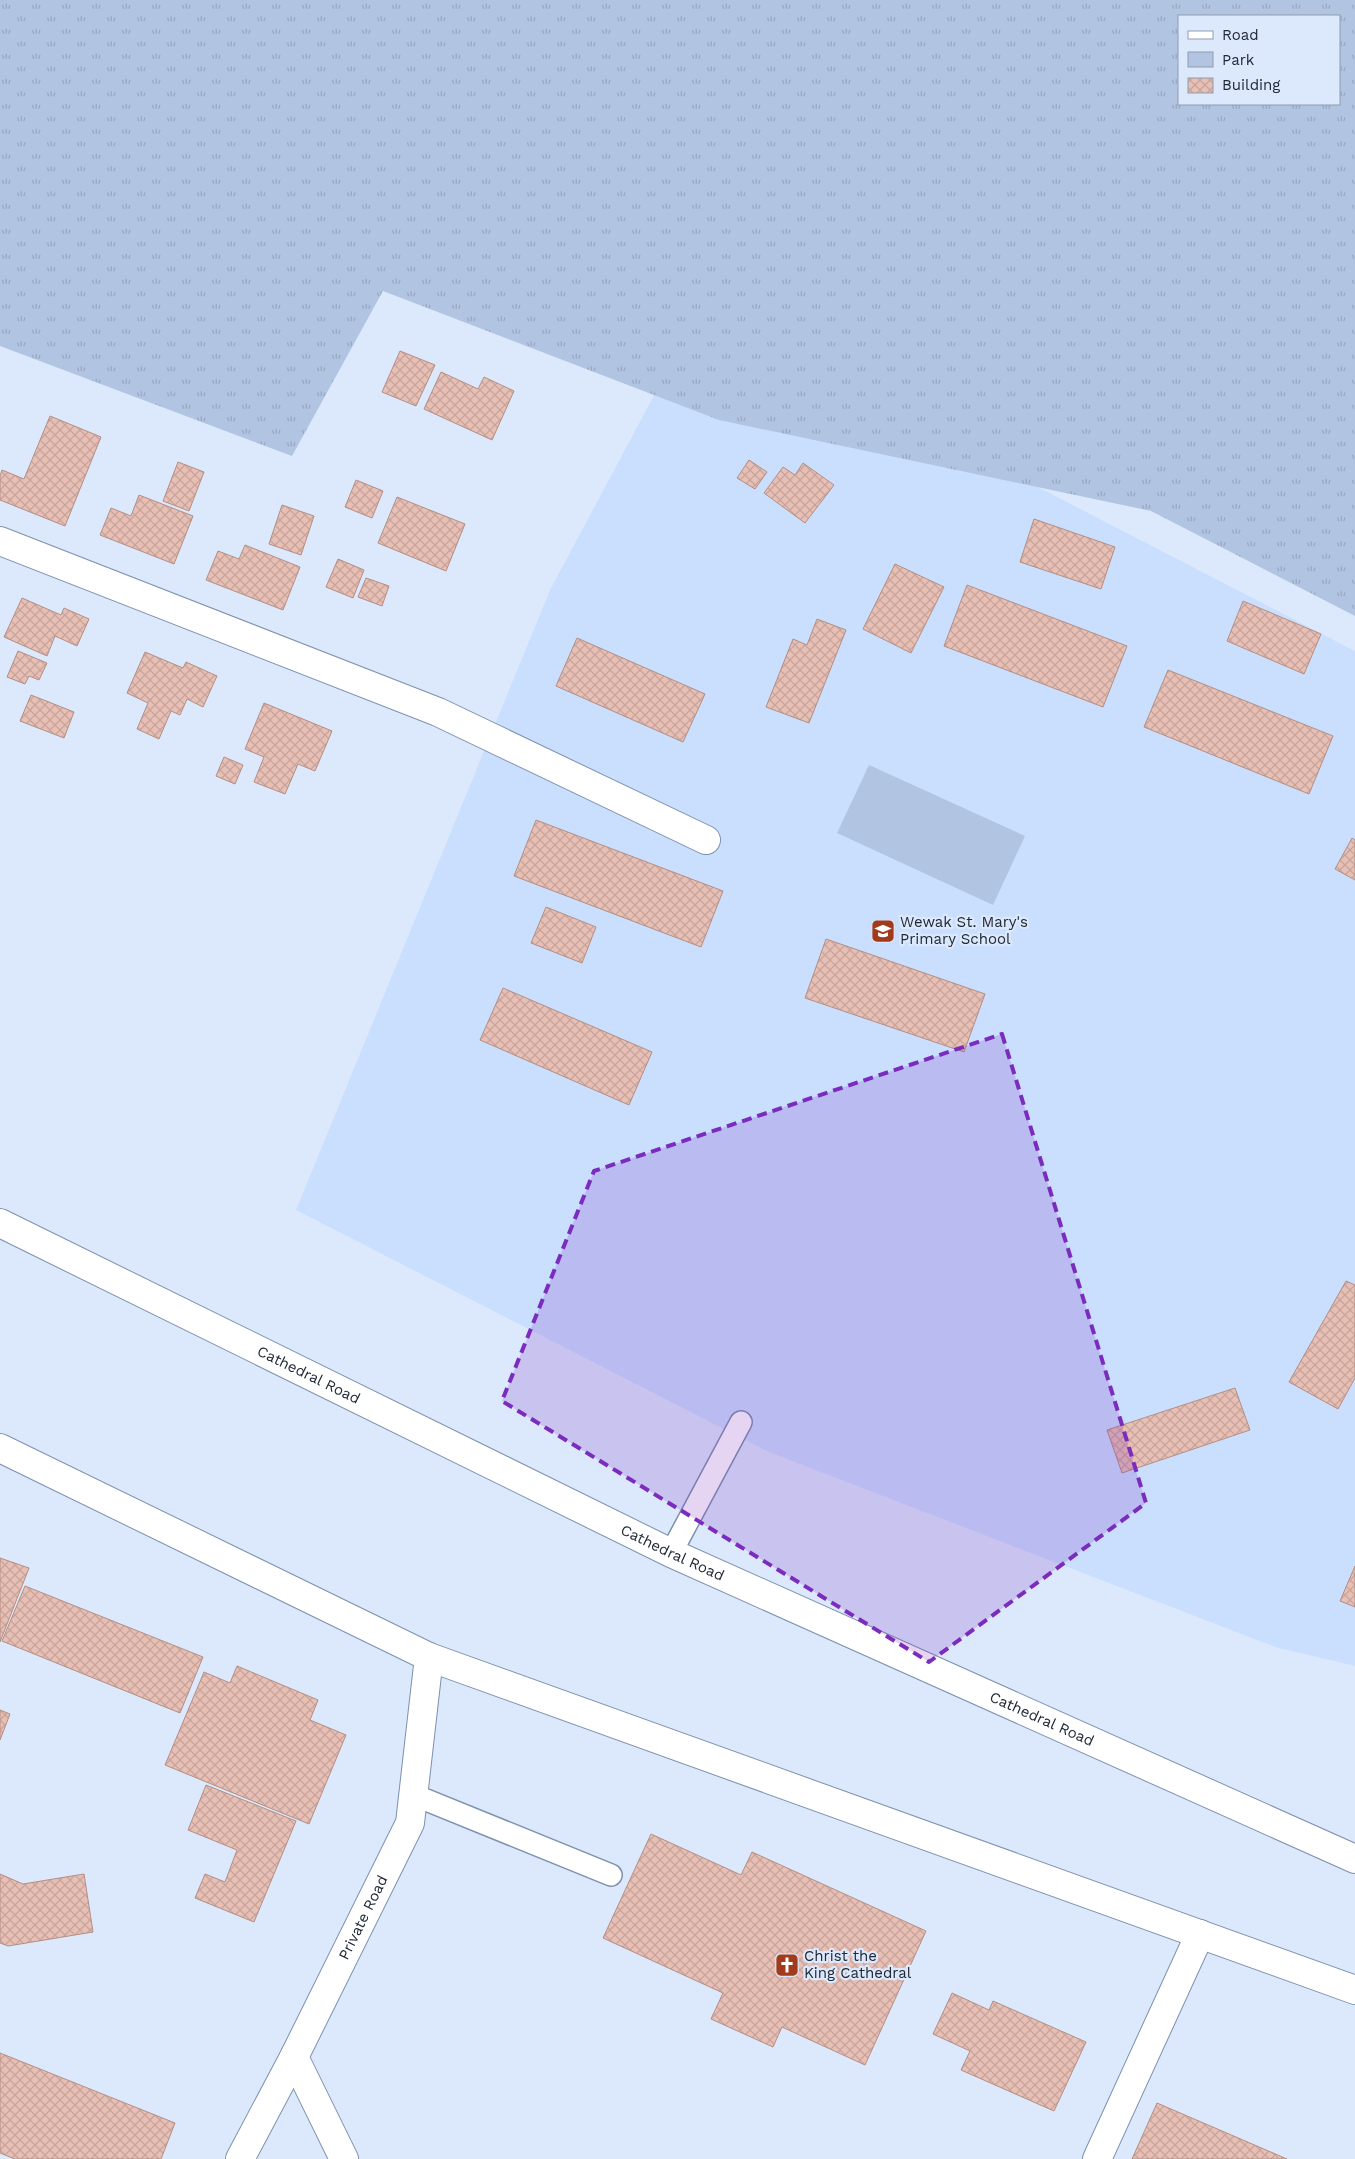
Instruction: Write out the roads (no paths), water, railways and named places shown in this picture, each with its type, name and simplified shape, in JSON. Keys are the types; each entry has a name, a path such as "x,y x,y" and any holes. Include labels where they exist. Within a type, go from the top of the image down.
{"street":[{"path":"0,541 438,712 706,840"},
{"name":"Cathedral Road","path":"0,1223 671,1553 1355,1859"},
{"path":"0,1448 429,1657 1355,1990"},
{"name":"Private Road","path":"240,2159 294,2057 410,1824 429,1657"},
{"path":"1097,2159 1200,1934"},
{"path":"294,2057 344,2159"}],"lane":[{"path":"671,1553 741,1422"},
{"path":"414,1795 611,1875"}],"place":[{"name":"Wewak St. Mary's Primary School","path":"883,931"},
{"name":"Christ the King Cathedral","path":"787,1965"}]}
